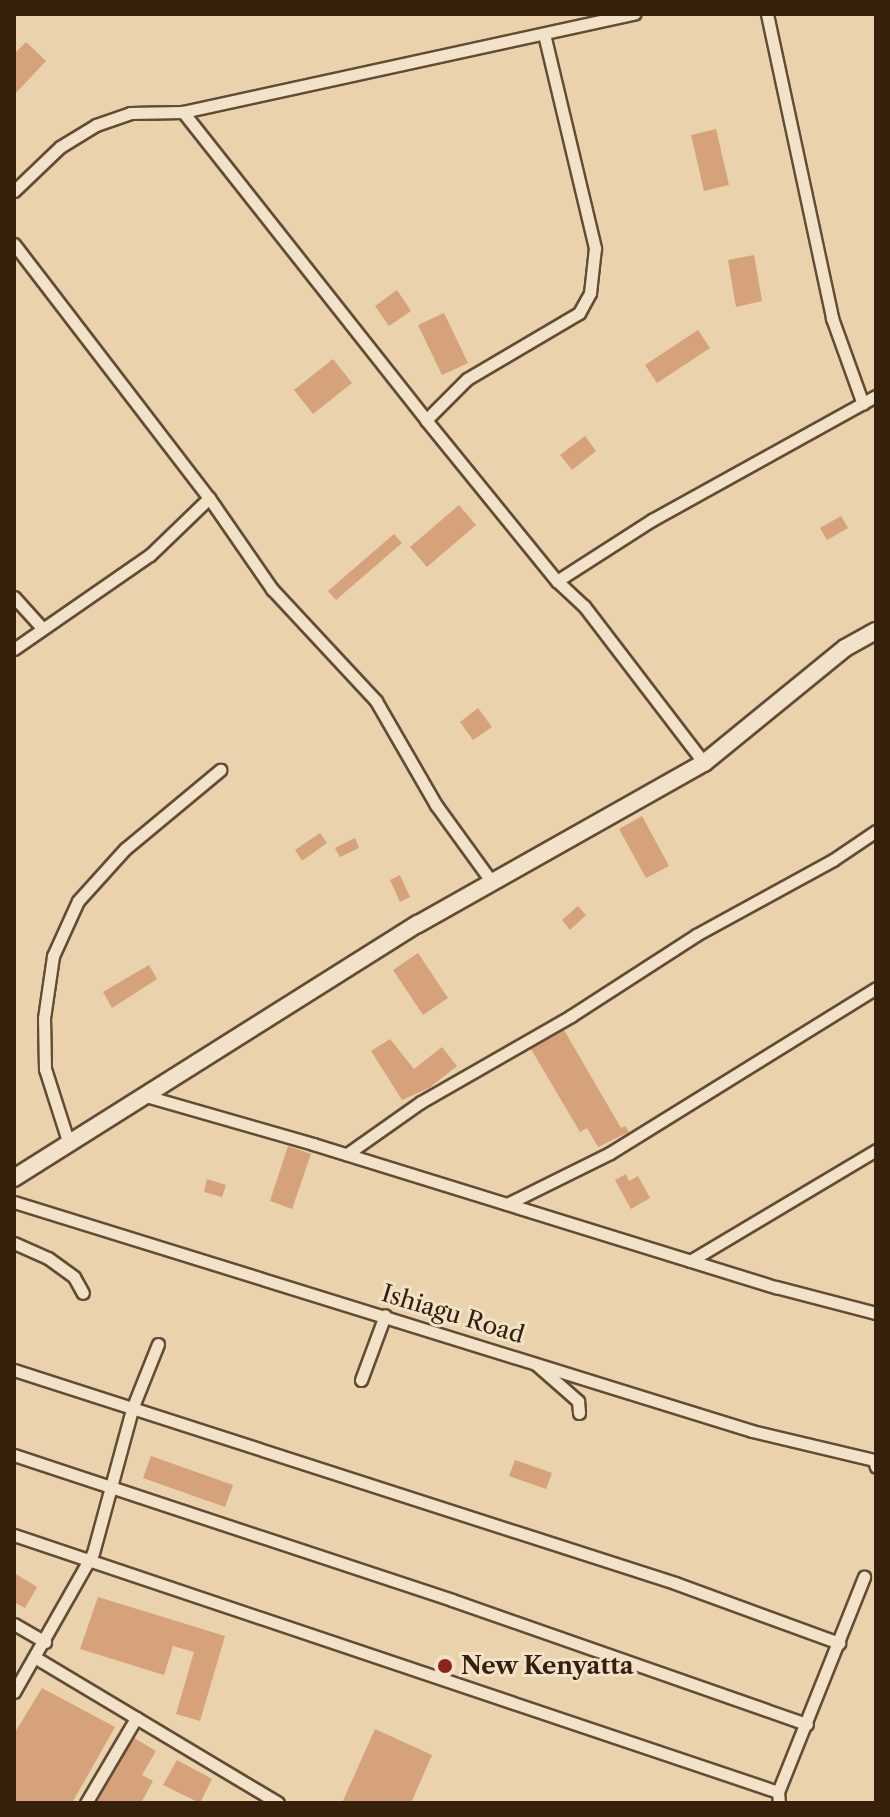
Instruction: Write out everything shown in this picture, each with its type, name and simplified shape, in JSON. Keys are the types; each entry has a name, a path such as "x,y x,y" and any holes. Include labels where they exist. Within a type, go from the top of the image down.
{"street":[{"path":"14,191 60,147 96,125 130,113 183,112 634,14"},
{"path":"767,14 832,318 863,404"},
{"path":"426,420 467,379 579,313 590,293 595,248 544,34"},
{"path":"183,112 426,420 557,581 584,606 704,763"},
{"path":"14,244 209,498 272,589 376,701 436,805 491,881"},
{"path":"557,581 652,520 876,396"},
{"path":"14,649 150,555 209,498"},
{"path":"14,597 42,628"},
{"path":"14,1178 491,881 704,763 845,648 876,631"},
{"path":"69,1144 45,1069 44,1018 53,956 78,901 125,849 220,770"},
{"path":"347,1154 421,1102 571,1016 696,935 833,860 876,831"},
{"path":"507,1204 610,1153 876,988"},
{"path":"146,1096 347,1154 690,1261 876,1313"},
{"path":"690,1261 876,1150"},
{"name":"Ishiagu Road","path":"14,1202 752,1431 874,1460 876,1467"},
{"path":"14,1243 48,1258 74,1277 83,1293"},
{"path":"361,1380 385,1315"},
{"path":"14,1692 89,1561 132,1409 158,1344"},
{"path":"534,1362 578,1401 579,1413"},
{"path":"14,1370 675,1583 839,1643"},
{"path":"14,1455 452,1600 807,1724"},
{"path":"14,1535 779,1797 864,1577"},
{"path":"14,1624 45,1642"},
{"path":"36,1658 278,1803"},
{"path":"86,1803 136,1718"}],"building":[{"path":"26,42 46,61 14,95 14,54"},
{"path":"716,129 729,185 704,191 691,135"},
{"path":"754,255 762,301 736,307 728,260"},
{"path":"397,290 411,311 389,326 375,306"},
{"path":"444,313 468,363 442,375 418,325"},
{"path":"698,330 710,348 657,383 645,365"},
{"path":"333,359 352,383 313,414 294,390"},
{"path":"585,436 596,451 572,470 560,455"},
{"path":"459,505 476,525 427,567 410,547"},
{"path":"841,516 848,528 827,540 820,528"},
{"path":"394,534 402,543 336,600 328,591"},
{"path":"478,708 492,727 473,740 460,722"},
{"path":"642,816 669,866 646,878 619,829"},
{"path":"320,833 327,843 302,861 295,850"},
{"path":"355,838 359,848 340,857 335,848"},
{"path":"400,875 410,897 400,902 390,880"},
{"path":"578,906 586,915 570,930 562,920"},
{"path":"418,953 448,998 423,1015 393,970"},
{"path":"149,965 157,979 112,1008 103,992"},
{"path":"564,1030 621,1128 625,1126 629,1132 598,1147 587,1128 580,1132 531,1049"},
{"path":"390,1039 414,1069 442,1047 457,1066 429,1088 402,1100 371,1051"},
{"path":"288,1146 311,1154 292,1209 270,1201"},
{"path":"626,1174 629,1181 638,1176 650,1198 631,1209 615,1180"},
{"path":"207,1179 226,1185 222,1197 204,1192"},
{"path":"151,1456 233,1485 225,1507 143,1478"},
{"path":"515,1460 552,1473 546,1489 509,1476"},
{"path":"14,1573 37,1587 25,1608 14,1602"},
{"path":"98,1597 225,1636 200,1721 176,1714 194,1652 173,1646 164,1675 80,1649"},
{"path":"42,1688 115,1727 72,1803 14,1803 14,1734"},
{"path":"375,1729 432,1755 411,1803 342,1803"},
{"path":"134,1738 156,1751 142,1775 153,1781 141,1803 96,1803"},
{"path":"177,1760 212,1779 200,1803 163,1785"}],"place":[{"name":"New Kenyatta","path":"445,1666"}]}
